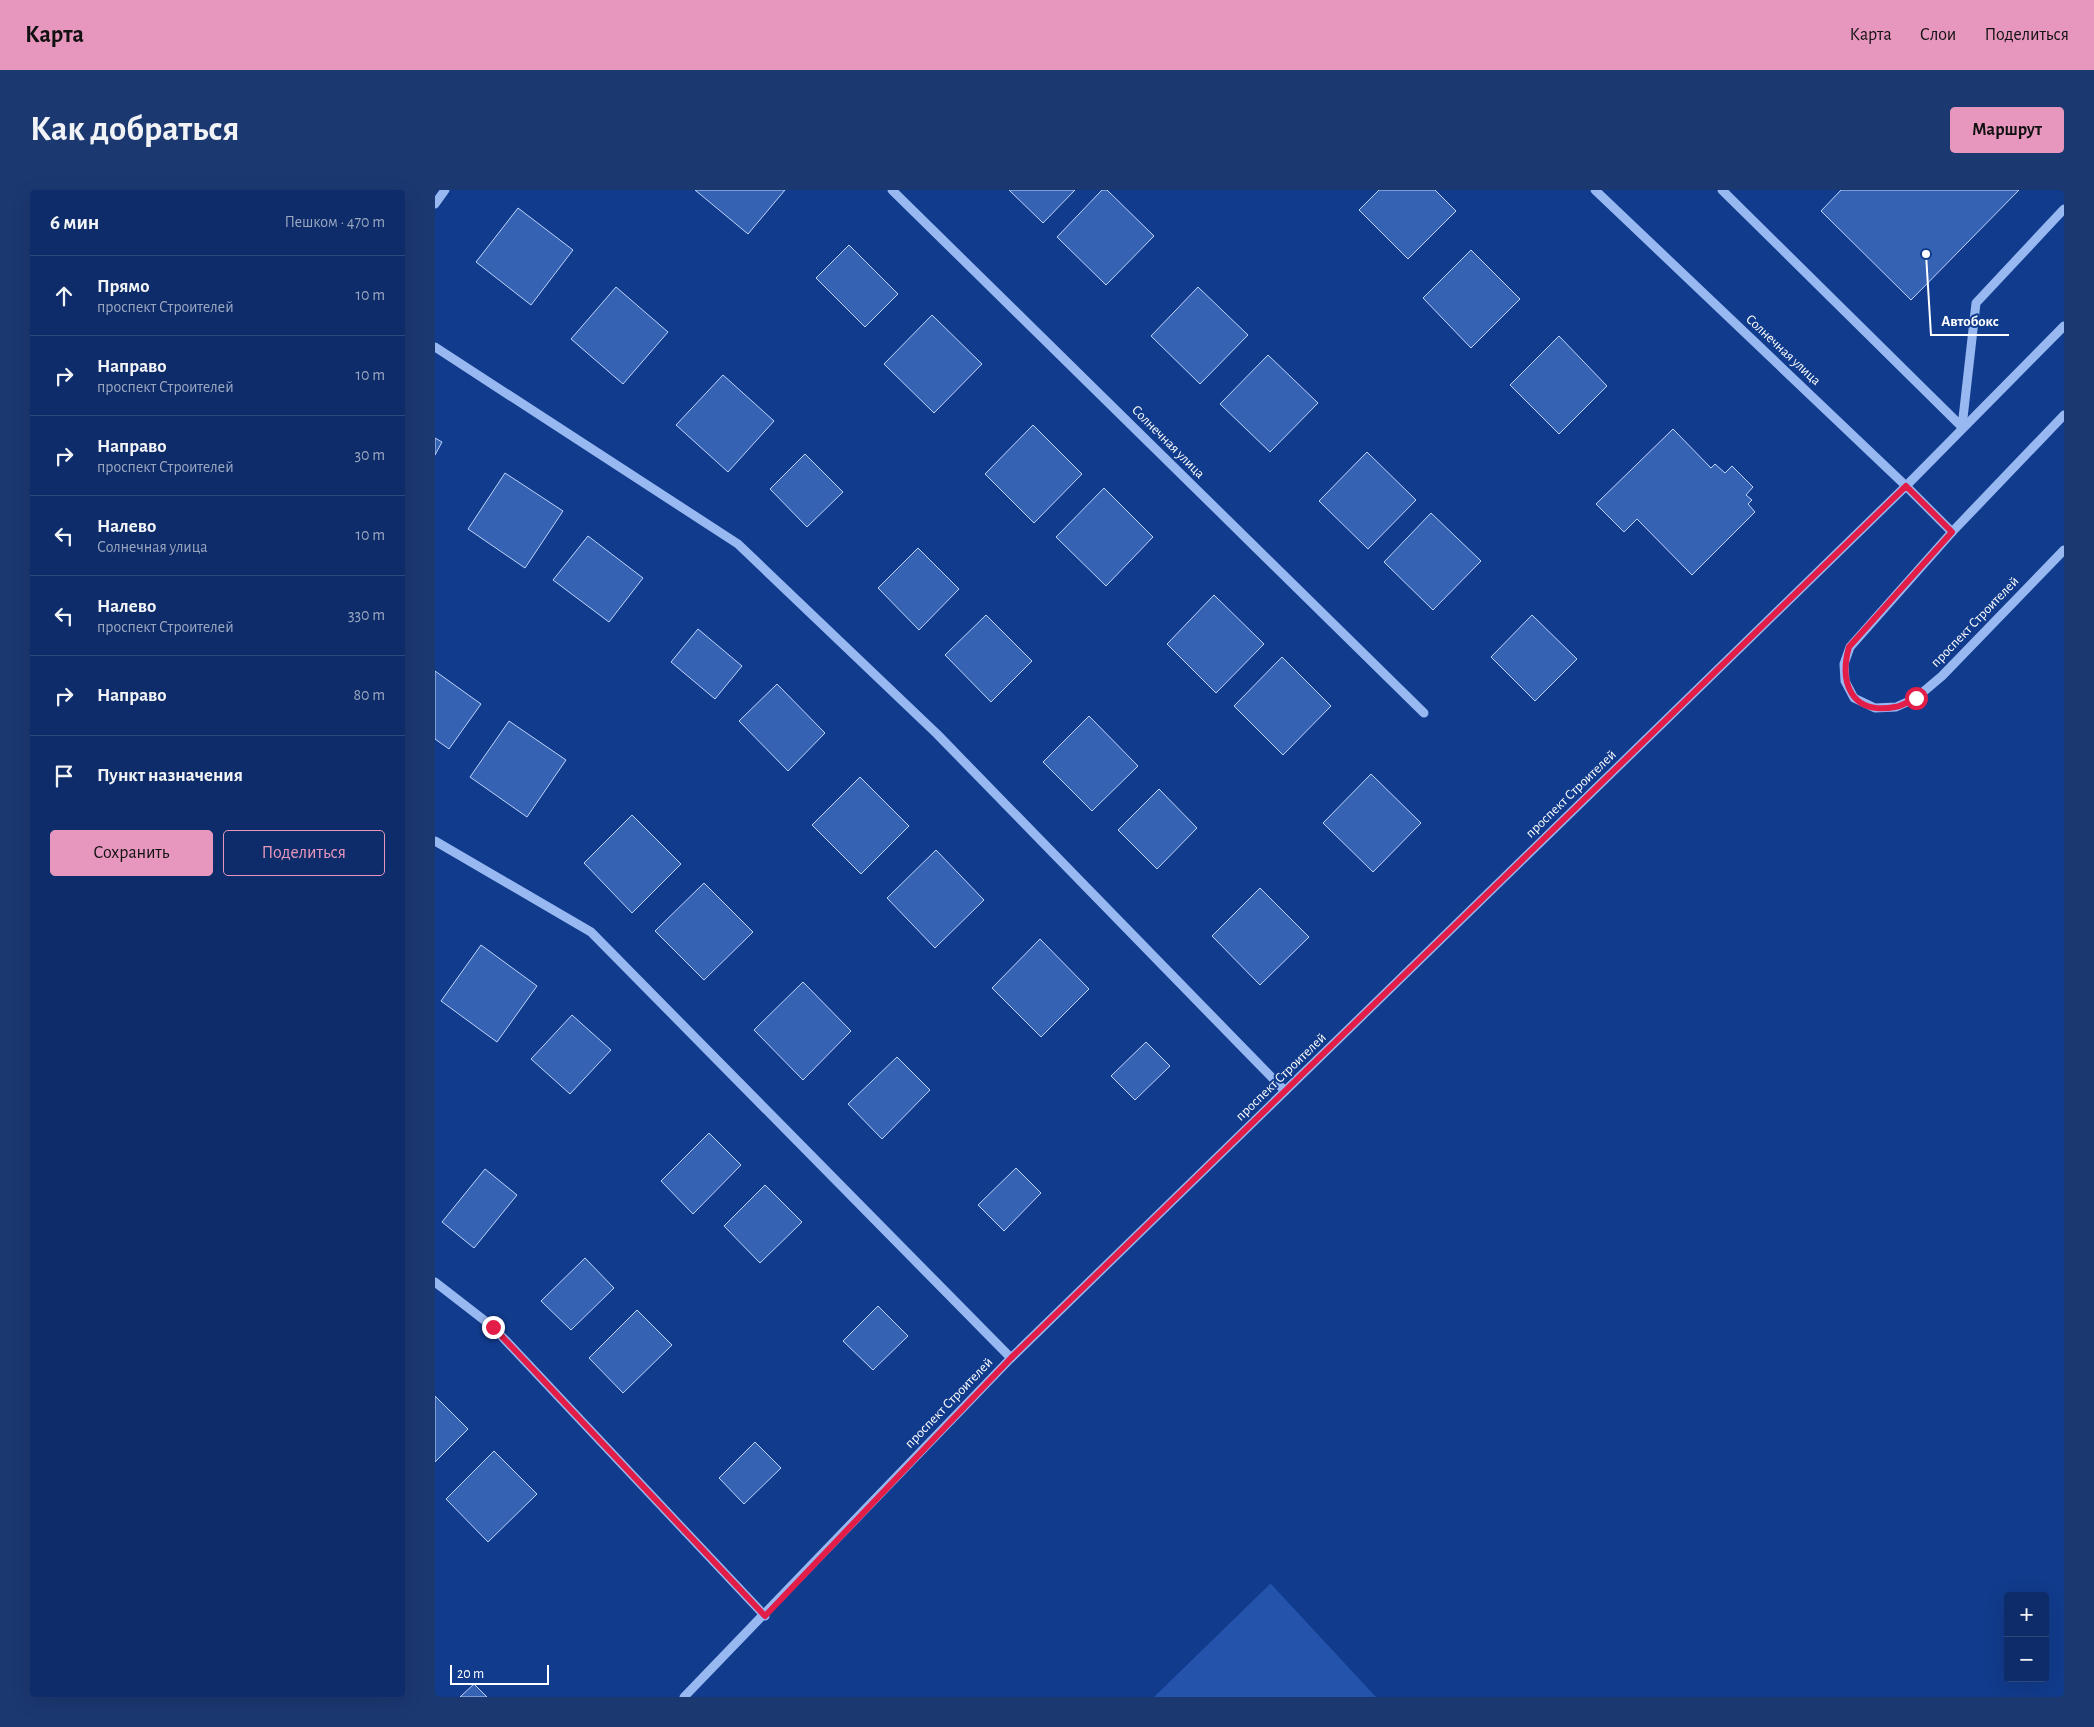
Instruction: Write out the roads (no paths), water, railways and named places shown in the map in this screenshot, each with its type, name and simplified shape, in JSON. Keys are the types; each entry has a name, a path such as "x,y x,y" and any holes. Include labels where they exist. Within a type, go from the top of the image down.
{"street":[{"path":"435,204 445,190"},
{"name":"Солнечная улица","path":"892,190 1424,713"},
{"name":"Солнечная улица","path":"1595,190 1952,532"},
{"path":"1722,190 1962,427"},
{"path":"1962,427 1976,303 2064,209"},
{"name":"проспект Строителей","path":"684,1697 765,1616 1011,1358 1906,486 1962,427 2064,326"},
{"path":"435,347 738,544 937,734 1285,1092"},
{"name":"проспект Строителей","path":"2063,554 1941,676 1916,698 1897,707 1875,708 1854,698 1845,681 1845,664 1849,647 1952,532 2064,415"},
{"path":"435,841 591,932 1011,1358"},
{"path":"435,1282 493,1327 765,1616"}],"place":[{"name":"Автобокс","path":"1926,254"}]}
